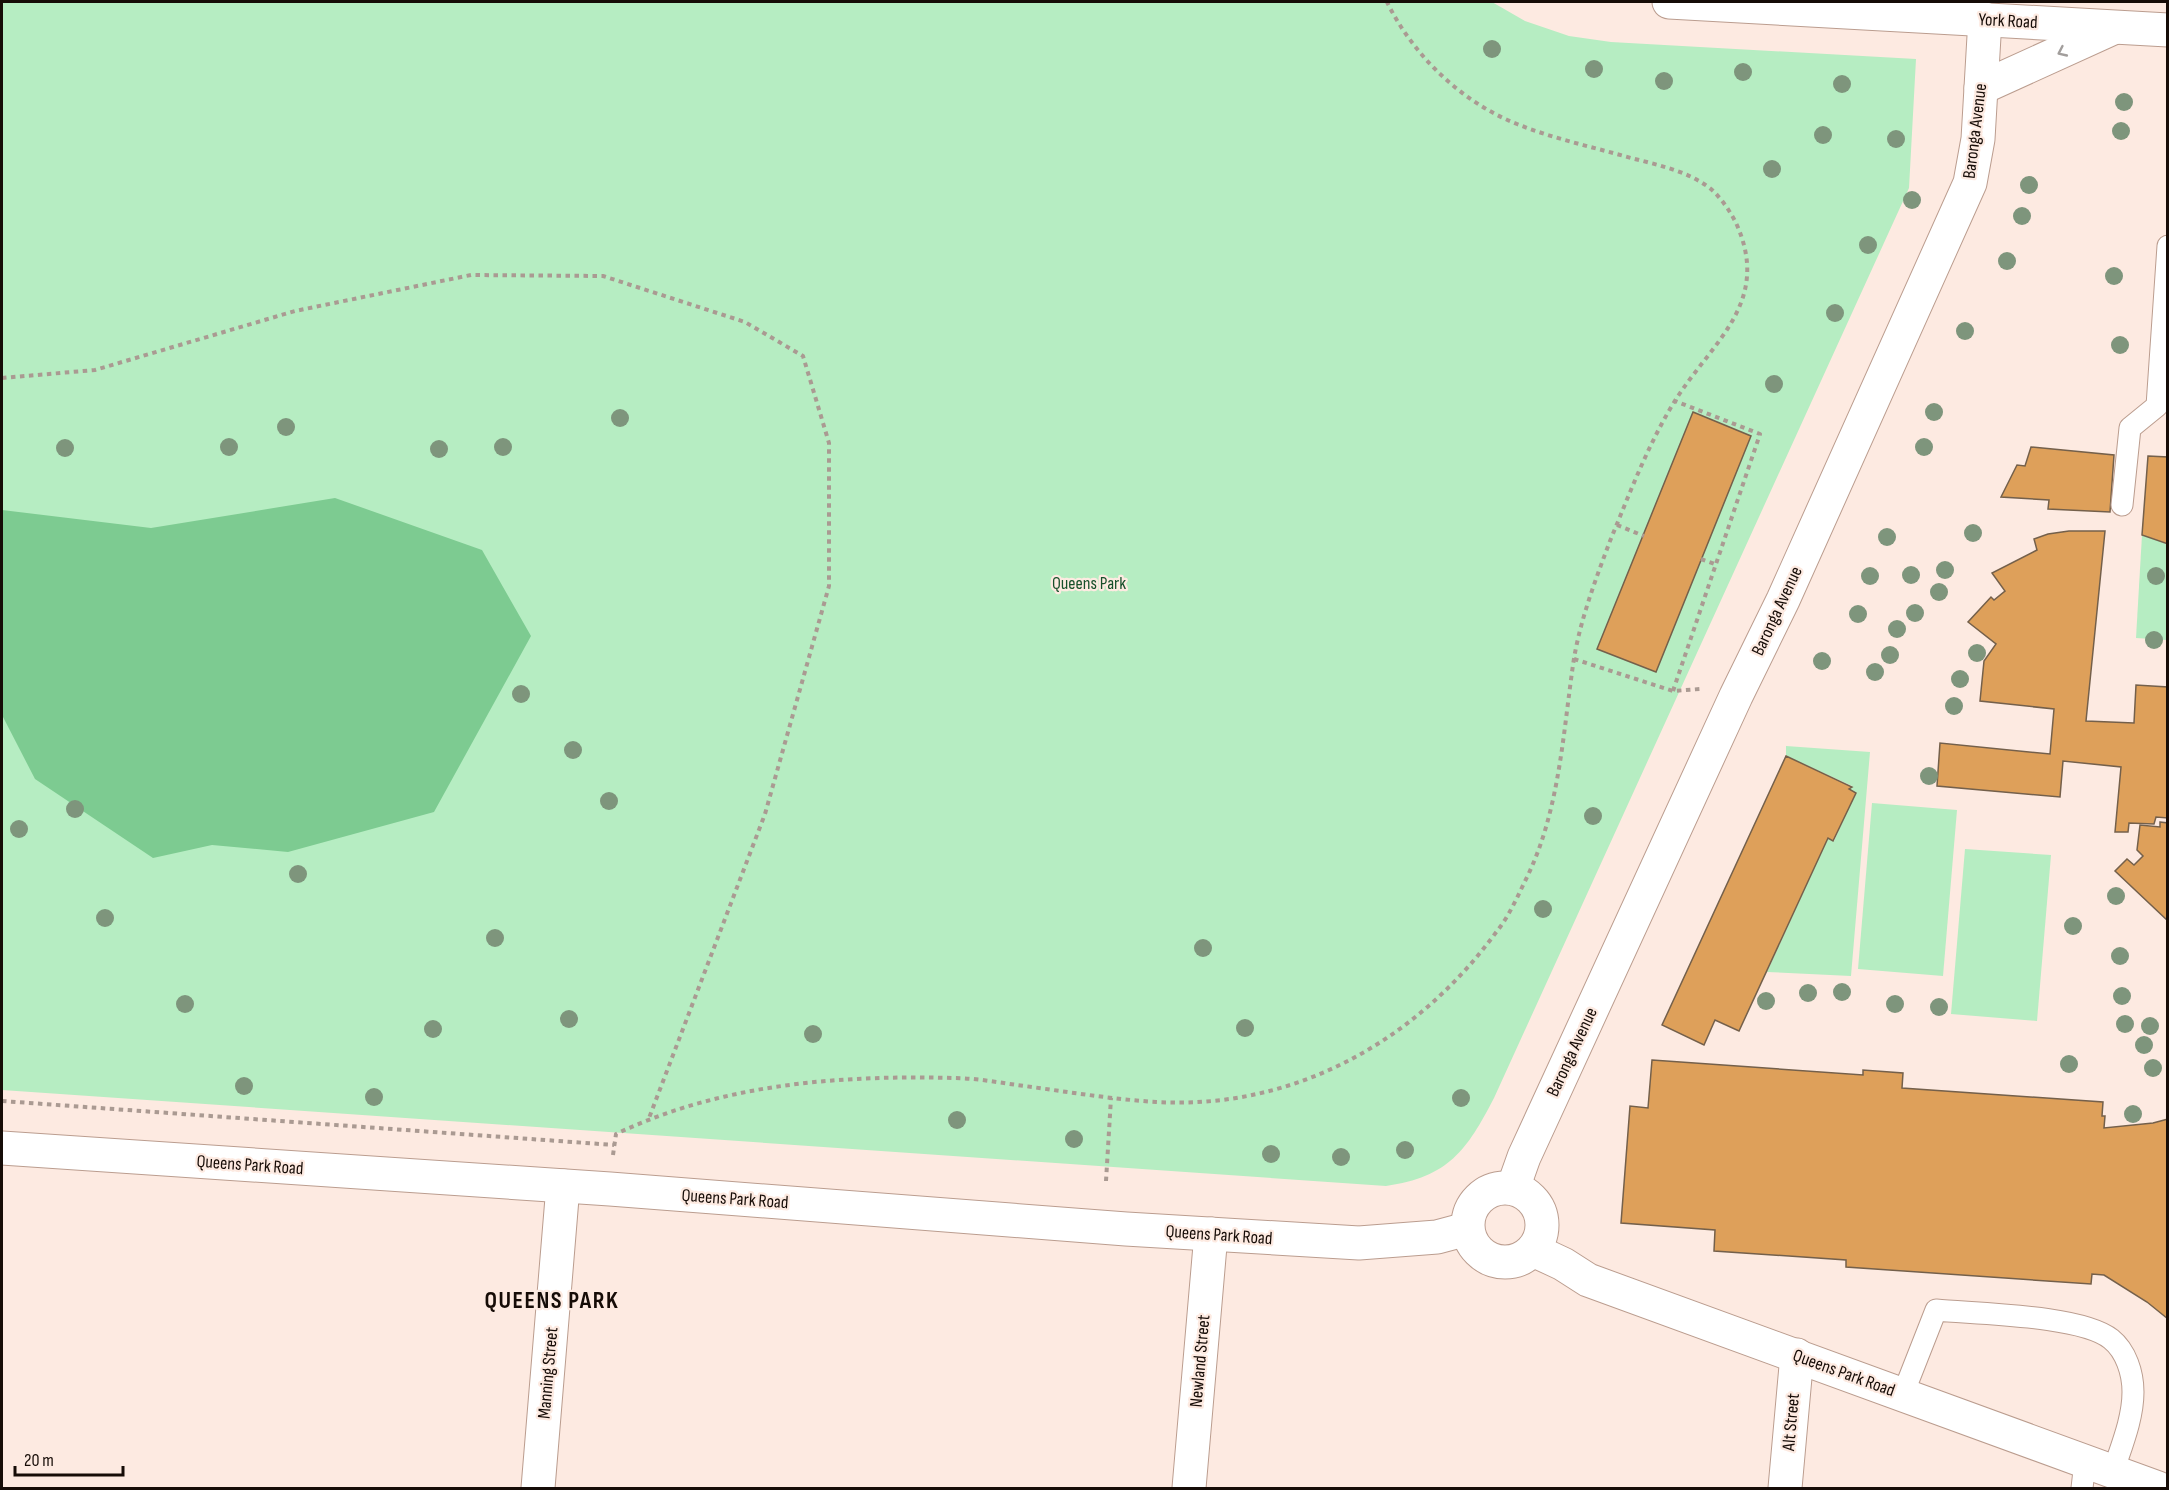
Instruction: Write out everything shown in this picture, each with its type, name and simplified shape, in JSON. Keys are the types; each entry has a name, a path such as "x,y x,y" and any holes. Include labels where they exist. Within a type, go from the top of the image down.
{"street":[{"name":"York Road","path":"1669,2 2168,30"},
{"name":"Baronga Avenue","path":"1513,1188 1524,1157 1736,696 1783,600 1970,183 1978,139 1985,19"},
{"path":"1981,88 2114,27"},
{"name":"Queens Park Road","path":"2,1148 1359,1243 1437,1237 1467,1229"},
{"name":"Manning Street","path":"538,1488 563,1186"},
{"path":"1513,1188 1525,1193 1534,1201 1541,1213 1540,1239 1533,1250 1512,1262 1488,1259 1470,1241 1467,1229 1467,1217 1472,1206 1489,1190 1513,1188"},
{"name":"Newland Street","path":"1189,1488 1211,1234"},
{"name":"Queens Park Road","path":"1533,1250 1563,1264 1588,1280 1903,1394 2093,1474 2158,1488"},
{"name":"Alt Street","path":"1785,1488 1797,1355"}],"lane":[{"path":"2122,505 2130,428 2157,406 2168,246"},
{"path":"1903,1394 1936,1310 2056,1321 2098,1331 2111,1339 2121,1350 2132,1377 2133,1406 2093,1474"}],"path":[{"path":"2,1101 614,1145 616,1134 648,1119 717,1098 794,1083 851,1079 959,1078 1112,1098 1163,1102 1214,1101 1262,1093 1302,1082 1388,1040 1422,1014 1454,984 1500,927 1531,868 1556,785 1568,714 1574,659 1594,584 1643,461 1675,401 1715,348 1732,321 1744,296 1749,272 1736,223 1724,203 1709,188 1687,175 1520,126 1499,116 1460,92 1432,66 1408,38 1387,2"},
{"path":"2,378 95,370 295,311 471,275 603,276 745,322 803,356 829,443 829,586 765,814 648,1119"},
{"path":"1673,691 1760,434 1675,401"},
{"path":"1617,525 1644,536"},
{"path":"1701,559 1715,564"},
{"path":"1574,659 1673,691 1706,688"},
{"path":"1106,1181 1112,1098"}],"green space":[{"name":"Queens Park","path":"2,2 1492,2 1525,21 1569,36 1611,42 1916,59 1909,188 1494,1098 1465,1146 1441,1168 1426,1176 1386,1186 2,1090"},
{"path":"335,498 482,550 531,636 434,812 288,852 212,845 153,858 35,779 2,715 2,510 151,528"},
{"path":"2142,535 2167,544 2167,640 2136,638"},
{"path":"1786,746 1870,752 1851,976 1767,972 1828,838 1834,841 1855,793 1849,789 1852,786 1786,756"},
{"path":"1872,803 1957,810 1943,976 1858,969"},
{"path":"1965,849 2051,855 2037,1021 1951,1014"}],"building":[{"path":"1693,412 1751,436 1656,672 1597,649"},
{"path":"2031,447 2114,455 2110,512 2048,509 2049,500 2001,497 2017,465 2025,466"},
{"path":"2148,456 2168,457 2168,544 2142,535"},
{"path":"2069,531 2105,531 2086,721 2134,723 2136,685 2168,687 2168,818 2156,817 2154,824 2129,823 2128,832 2115,832 2121,767 2063,761 2060,797 1937,786 1940,743 2050,754 2054,709 1980,701 1984,661 1996,644 1968,622 1991,597 1994,600 2005,591 1992,573 2037,550 2034,539"},
{"path":"1786,756 1852,787 1849,789 1856,793 1833,841 1828,838 1739,1031 1715,1020 1704,1045 1662,1025"},
{"path":"2160,822 2168,823 2168,921 2115,871 2127,859 2134,865 2143,856 2137,850 2140,825 2160,827"},
{"path":"1652,1060 1863,1075 1863,1070 1903,1073 1902,1088 2103,1102 2104,1128 2153,1123 2168,1119 2168,1319 2147,1302 2104,1275 2092,1274 2091,1284 1846,1267 1846,1260 1714,1251 1715,1230 1621,1223 1630,1106 1648,1108"}],"district":[{"name":"QUEENS PARK","path":"552,1300"}]}
